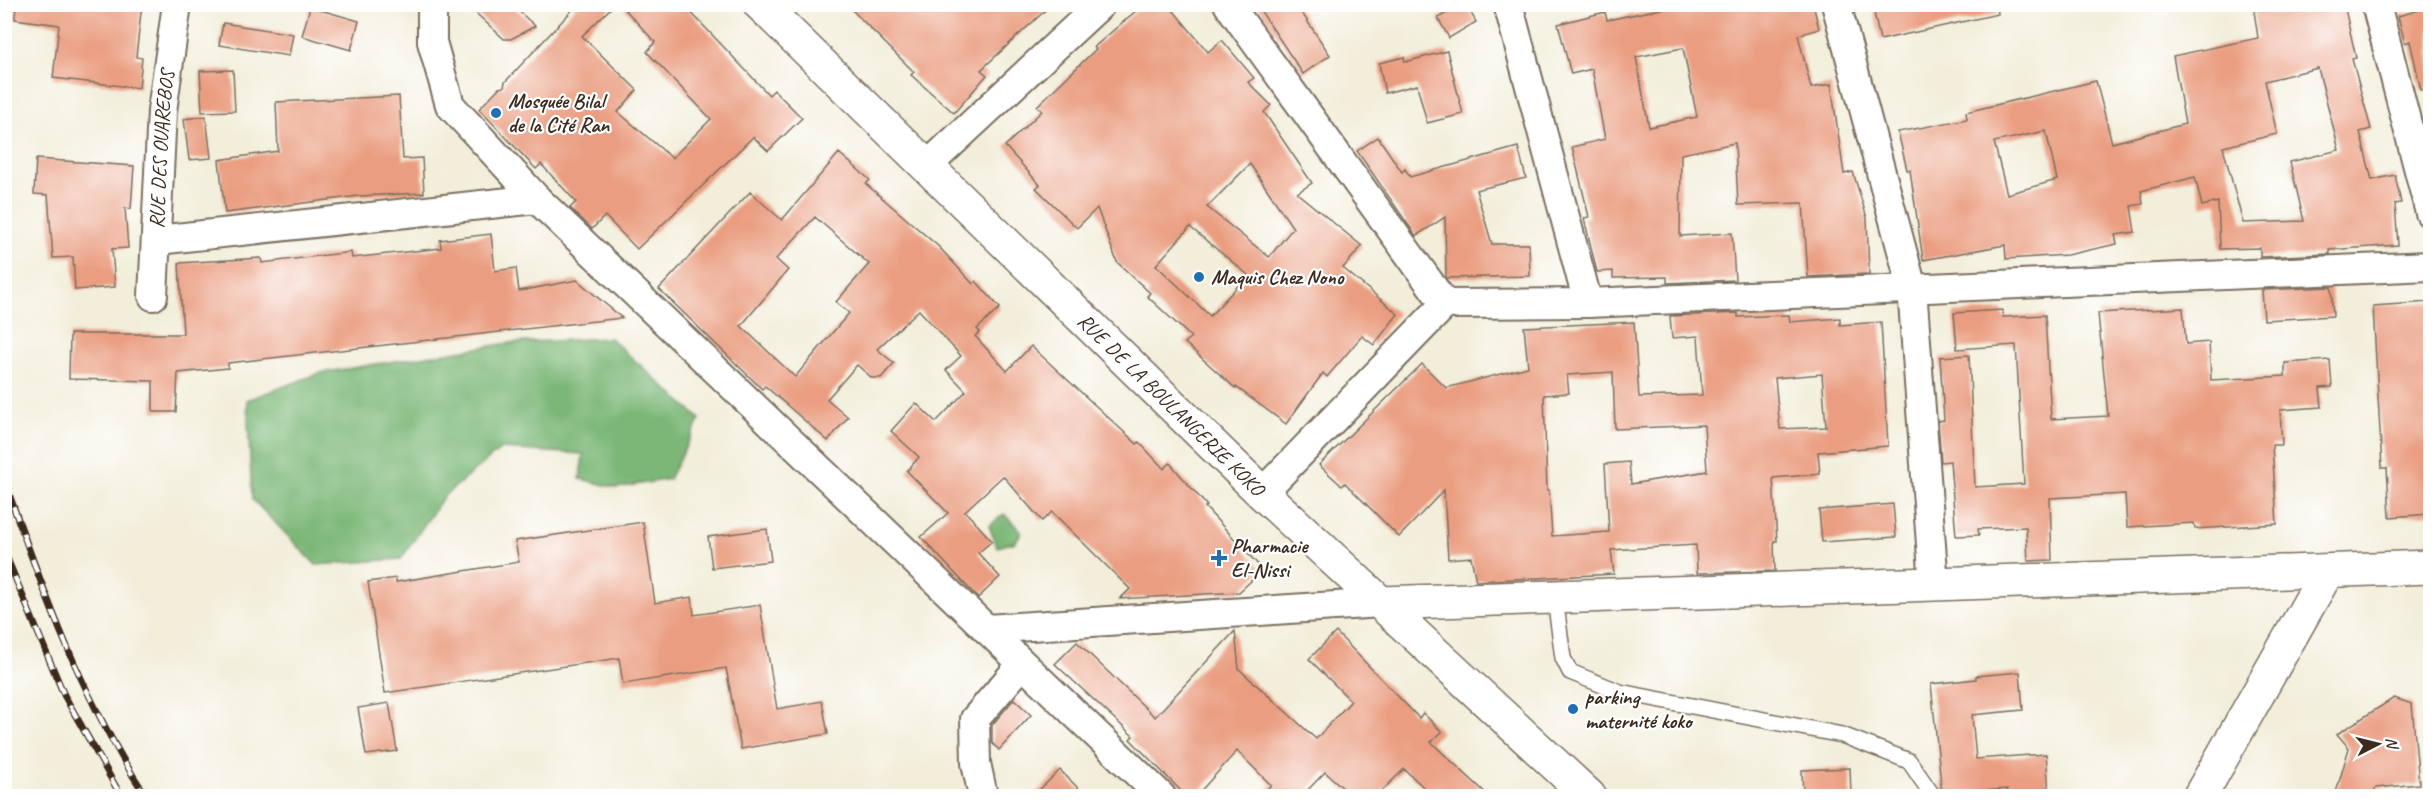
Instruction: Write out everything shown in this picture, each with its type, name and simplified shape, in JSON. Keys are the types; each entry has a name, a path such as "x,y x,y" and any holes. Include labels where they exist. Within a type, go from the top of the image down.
{"street":[{"name":"RUE DES OUAREBOS","path":"153,296 162,111 177,4"},
{"path":"432,4 432,42 450,105 537,199 1161,796"},
{"name":"RUE DE LA BOULANGERIE KOKO","path":"760,4 1262,493 1589,796"},
{"path":"926,166 1101,4"},
{"path":"1228,4 1445,304"},
{"path":"1509,4 1588,303"},
{"path":"1836,4 1912,288 1934,585"},
{"path":"2376,4 2430,213"},
{"path":"157,240 537,199"},
{"path":"1262,493 1445,304 1588,303 2430,266"},
{"path":"986,629 1381,603 2430,567"},
{"path":"2200,796 2327,572"},
{"path":"983,796 976,763 975,719 1022,664"}],"lane":[{"path":"1555,598 1563,658 1570,672 1620,692 1842,735 1909,761 1933,796"}],"green space":[{"path":"610,338 700,419 669,479 617,488 580,479 583,454 501,449 444,496 401,559 316,565 252,499 247,400 320,373 509,343"},
{"path":"1004,514 1022,532 1015,542 997,547 989,526"}],"building":[{"path":"16,4 142,4 136,57 142,58 139,88 53,78 59,25 15,19"},
{"path":"466,4 511,4 535,26 511,39 504,39"},
{"path":"578,4 615,4 582,36 637,90 618,112 672,158 711,119 647,52 655,42 620,4 683,4 769,95 774,90 802,118 768,151 753,137 637,249 605,216 592,229 570,208 576,202 541,164 536,169 479,109 499,88 504,87 505,82"},
{"path":"846,4 1052,4 981,70 987,75 954,113 911,75 914,72"},
{"path":"1144,4 1168,4 1208,52 1222,40 1254,78 1248,82 1271,105 1264,112 1312,183 1297,193 1362,246 1343,268 1398,314 1374,345 1362,336 1327,377 1323,373 1286,424 1235,388 1185,343 1191,337 1147,296 1150,293 1117,262 1097,208 1077,228 1036,188 1040,185 1005,146 1042,111 1037,106 1096,49 1094,47","holes":["1250,164 1293,228 1269,257 1207,207","1190,227 1248,275 1210,316 1156,265"]},
{"path":"1256,4 1296,4 1330,55 1303,74"},
{"path":"1466,4 1476,22 1449,38 1438,18"},
{"path":"1685,4 1813,4 1819,29 1798,35 1811,88 1831,84 1844,174 1853,172 1867,218 1869,274 1808,277 1803,203 1738,205 1735,143 1681,154 1680,236 1732,233 1735,280 1667,283 1667,277 1613,278 1613,271 1597,272 1584,218 1589,217 1572,147 1605,139 1592,69 1571,74 1558,24 1605,12 1607,20","holes":["1683,48 1697,117 1649,127 1636,57"]},
{"path":"1872,4 1997,4 1998,14 1880,40"},
{"path":"2253,4 2344,4 2356,58 2352,59 2371,129 2360,132 2372,180 2395,175 2401,203 2395,204 2398,245 2329,250 2330,254 2260,257 2260,248 2220,249 2218,202 2202,206 2195,177 2141,191 2143,204 2131,206 2135,232 2115,235 2117,244 2067,255 2006,259 2005,245 1923,260 1910,170 1907,170 1898,132 1967,119 1966,112 2096,81 2112,143 2185,124 2173,56 2258,38","holes":["2318,68 2339,150 2290,162 2304,221 2243,223 2223,147 2277,134 2265,81","2046,131 2057,180 2007,194 1994,142"]},
{"path":"310,7 359,21 351,50 302,36"},
{"path":"2430,7 2430,89 2421,90 2410,41 2405,43 2398,16"},
{"path":"223,23 293,34 289,56 219,45"},
{"path":"1447,51 1463,114 1427,123 1417,85 1385,93 1379,63 1404,57 1405,62"},
{"path":"233,70 235,111 202,112 200,71"},
{"path":"399,96 403,159 422,158 424,193 359,196 225,213 219,160 278,151 276,102"},
{"path":"206,116 211,158 189,160 184,119"},
{"path":"1378,137 1402,172 1405,169 1410,177 1518,147 1526,178 1476,190 1492,244 1529,244 1530,276 1446,278 1445,217 1416,236 1357,151"},
{"path":"839,153 870,180 866,184 939,247 973,284 976,281 1000,308 977,329 980,332 975,336 1007,371 1031,346 1137,444 1139,442 1164,469 1170,463 1207,506 1205,507 1263,570 1239,592 1120,599 1130,589 1052,512 1042,521 1003,476 965,511 992,541 978,553 1000,577 978,598 921,537 948,513 907,471 919,457 891,431 916,403 936,422 966,391 946,370 961,356 919,310 877,349 894,363 881,378 872,378 857,365 827,399 848,417 828,441 765,386 762,389 659,289 750,192 782,220","holes":["815,217 869,264 836,302 849,313 795,377 741,326 788,270 776,259"]},
{"path":"36,159 134,166 131,209 125,208 128,248 112,249 115,287 75,290 73,257 53,258 48,195 34,194"},
{"path":"491,234 495,271 516,268 519,291 577,280 622,318 228,363 228,368 178,373 176,412 153,412 153,381 69,379 70,334 183,334 179,263 261,258 262,263 351,252 352,258 441,248 440,240"},
{"path":"2331,287 2333,316 2264,320 2262,290"},
{"path":"2430,302 2430,514 2390,517 2387,468 2382,468 2373,306"},
{"path":"2183,308 2186,344 2209,342 2211,380 2285,376 2285,363 2330,360 2332,387 2320,388 2322,407 2280,410 2282,445 2272,445 2277,524 2195,529 2194,523 2127,527 2125,494 2050,498 2052,560 2028,561 2026,527 1978,529 1979,535 1956,536 1950,461 1941,462 1938,421 1944,420 1940,357 1969,355 1975,487 2024,484 2016,345 1957,349 1954,313 2002,310 2003,317 2045,315 2051,419 2108,416 2098,313"},
{"path":"1738,313 1738,317 1789,315 1790,322 1840,318 1840,325 1881,322 1888,446 1818,452 1820,474 1773,478 1777,541 1774,541 1775,571 1697,573 1696,545 1611,550 1614,574 1476,581 1471,557 1448,559 1444,490 1399,537 1345,483 1342,486 1319,465 1422,364 1446,388 1528,367 1524,327 1634,322 1639,397 1702,395 1698,336 1672,338 1670,316","holes":["1613,372 1615,429 1704,425 1707,471 1631,484 1629,462 1605,464 1609,532 1552,536 1549,490 1547,490 1544,395 1569,393 1567,375","1822,374 1826,427 1780,429 1775,378"]},
{"path":"1893,504 1896,537 1822,542 1819,510"},
{"path":"643,522 655,603 692,597 694,615 760,605 777,709 822,701 828,734 741,749 726,668 623,684 619,658 385,693 368,582 396,578 396,582 519,562 515,541"},
{"path":"767,529 771,561 712,568 708,537"},
{"path":"1235,631 1239,669 1316,739 1351,701 1309,659 1336,632 1419,718 1423,713 1442,732 1431,742 1489,796 1433,796 1404,769 1377,796 1352,796 1325,772 1302,796 1260,796 1271,785 1237,751 1196,796 1186,796 1130,739 1133,736 1055,664 1077,642 1155,717"},
{"path":"2020,672 2023,710 1972,715 1976,759 2046,754 2049,792 2008,795 2007,789 1942,794 1931,684 1976,679 1976,676"},
{"path":"2394,698 2412,704 2419,784 2376,788 2372,796 2335,796 2349,748 2337,734"},
{"path":"1014,699 1031,715 999,750 992,743 992,725"},
{"path":"389,703 397,751 366,755 358,708"},
{"path":"1850,768 1851,796 1803,796 1802,770"},
{"path":"1060,770 1086,796 1033,796"}],"railway":[{"path":"4,480 65,642 102,721 146,796"},
{"path":"4,551 64,695 121,796"}],"place":[{"name":"Mosquée Bilal de la Cité Ran","path":"496,113"},
{"name":"Maquis Chez Nono","path":"1199,277"},
{"name":"Pharmacie El-Nissi","path":"1219,558"},
{"name":"parking maternité koko","path":"1573,709"}]}
